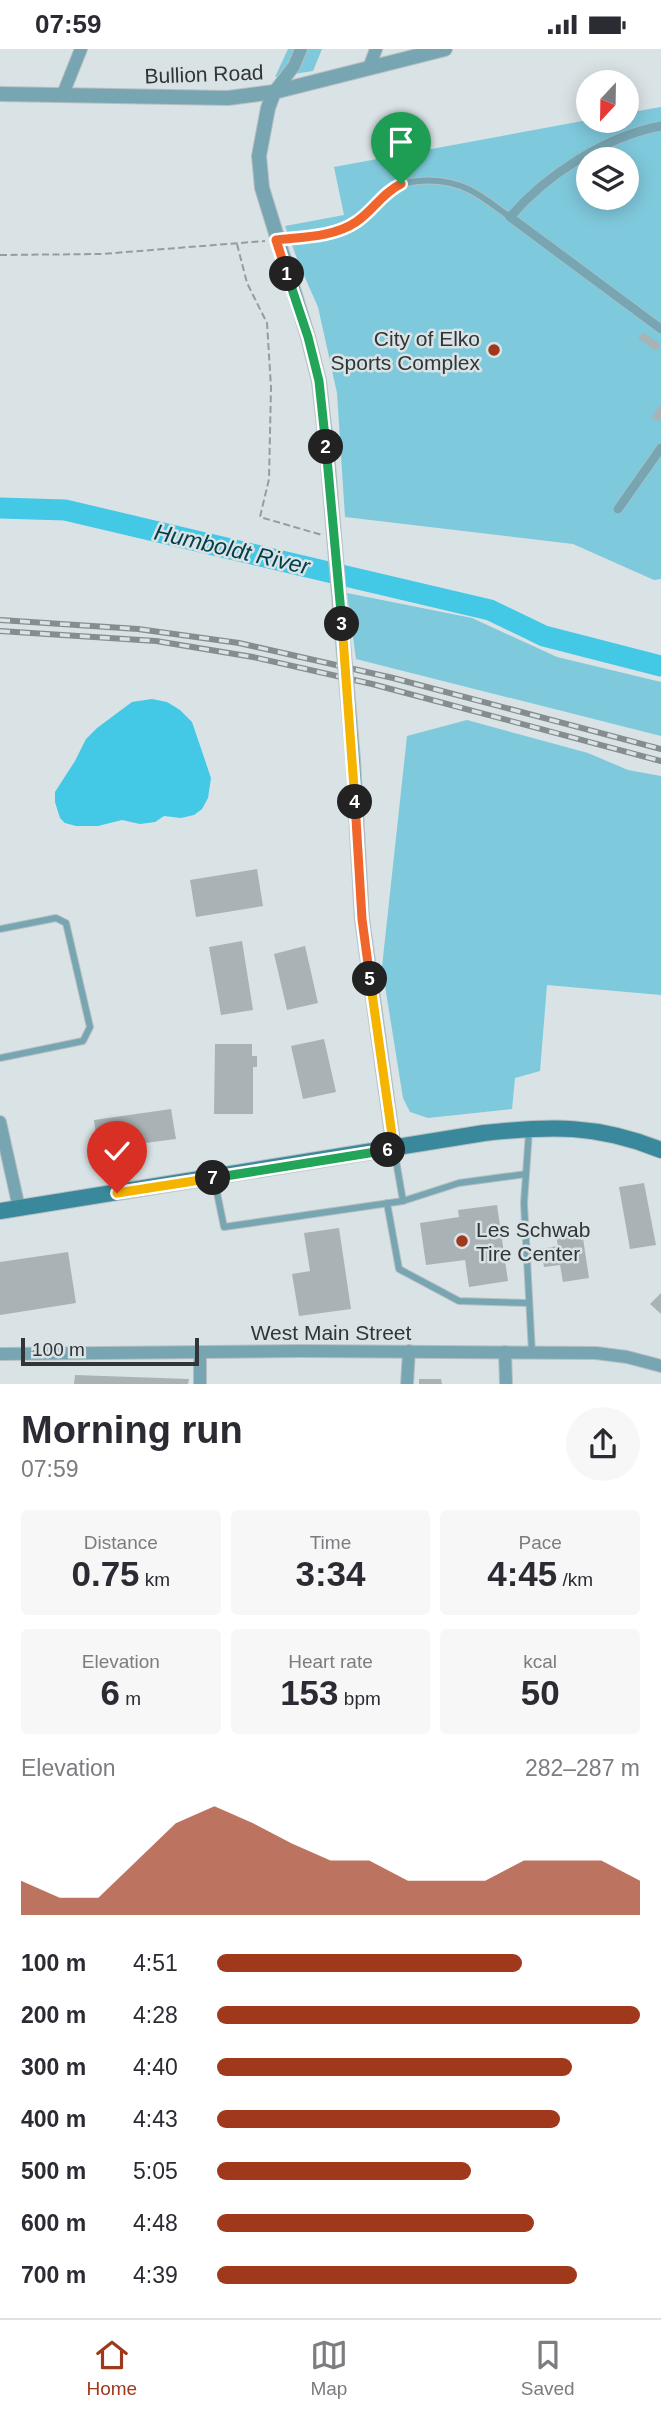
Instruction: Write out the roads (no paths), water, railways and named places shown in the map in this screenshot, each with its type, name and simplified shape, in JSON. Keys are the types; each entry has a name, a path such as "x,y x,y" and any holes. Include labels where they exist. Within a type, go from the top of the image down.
{"main road":[{"path":"0,1211 484,1133 554,1127 598,1132 635,1140 661,1150"}],"street":[{"path":"62,95 81,49"},
{"path":"301,49 294,66 274,92 268,108 259,156 261,188 308,337 319,381 353,760 362,919 394,1149"},
{"path":"369,68 376,49"},
{"name":"Bullion Road","path":"0,94 228,98 274,92 445,49"},
{"path":"661,126 618,140 575,163 527,198 510,217 661,329"},
{"path":"618,509 661,448"},
{"path":"0,1122 19,1208"},
{"path":"407,1384 409,1351"},
{"name":"West Main Street","path":"0,1354 409,1351 596,1353 627,1357 661,1366"},
{"path":"200,1352 200,1384"},
{"path":"505,1352 506,1384"}],"lane":[{"path":"276,240 347,227 368,213 389,191 411,182 440,182 463,187 510,217"},
{"path":"0,919 1,928 57,918 66,923 90,1027 83,1041 0,1058"},
{"path":"530,1129 524,1203 532,1353"},
{"path":"394,1149 402,1201"},
{"path":"214,1178 224,1227 402,1201 459,1184 526,1174"},
{"path":"387,1203 399,1269 459,1301 529,1303"}],"waterway":[{"name":"Humboldt River","path":"0,508 65,510 490,610 544,636 661,666"}],"railway":[{"path":"0,620 138,629 239,643 393,678 661,749"},
{"path":"0,631 156,641 253,657 372,684 661,761"}],"place":[{"name":"City of Elko Sports Complex","path":"494,350"},
{"name":"Les Schwab Tire Center","path":"462,1241"}]}
